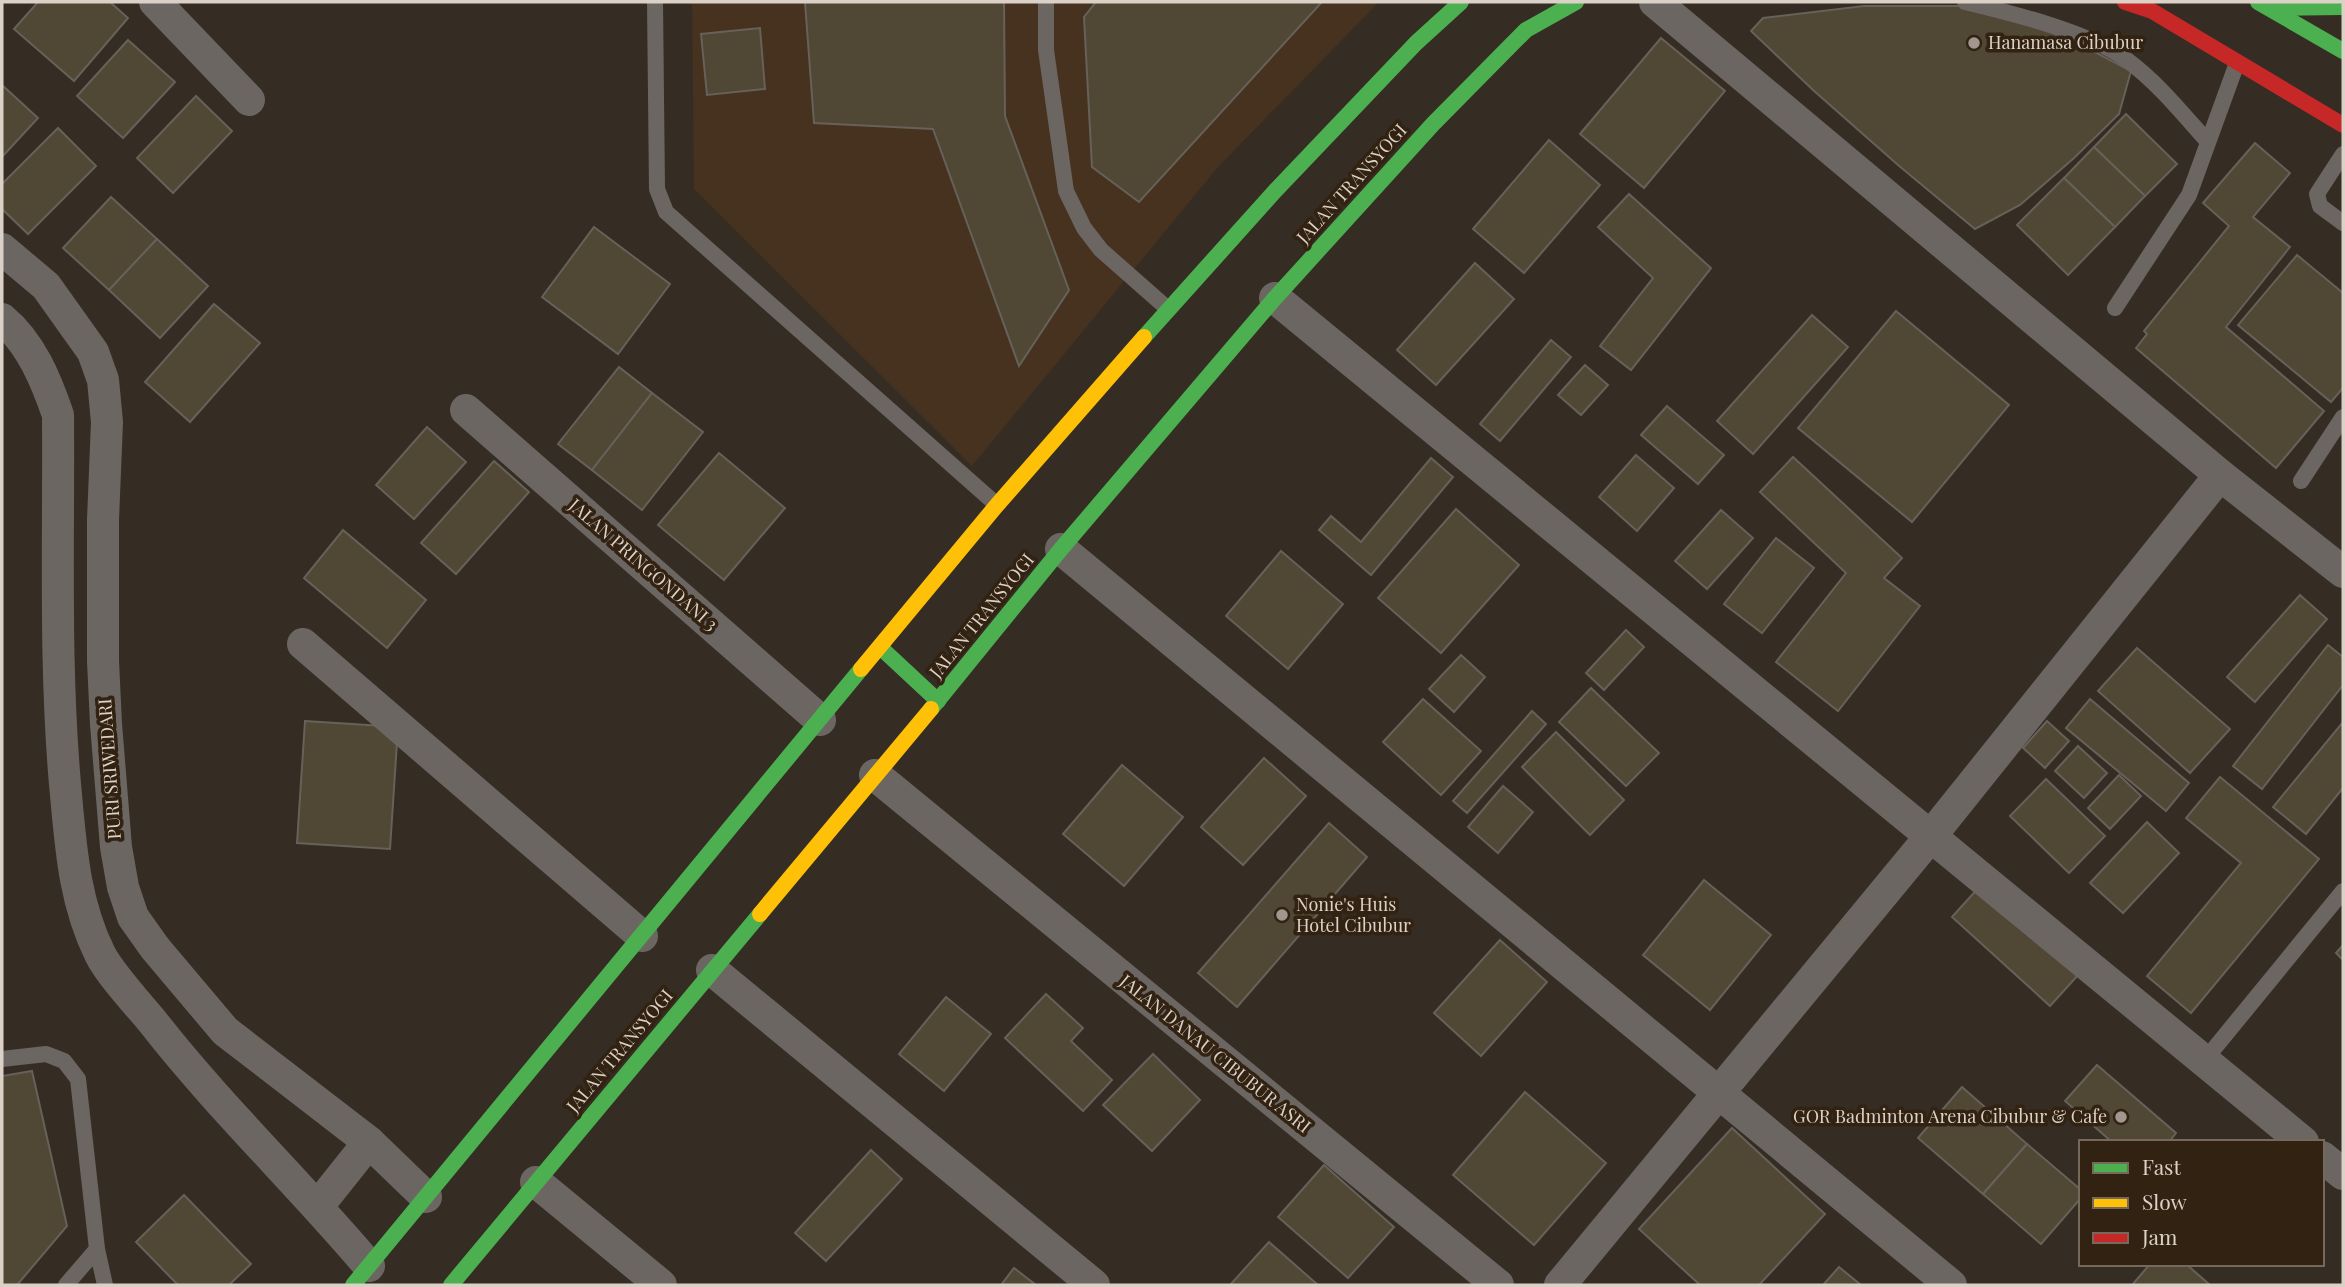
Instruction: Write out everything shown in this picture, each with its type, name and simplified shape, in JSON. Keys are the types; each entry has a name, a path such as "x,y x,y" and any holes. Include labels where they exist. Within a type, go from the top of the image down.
{"highway":[{"path":"361,1275 997,505 1168,309 1357,104 1416,43 1461,2"},
{"name":"JALAN TRANSYOGI","path":"451,1285 938,702 1061,549 1275,298 1433,124 1526,30 1576,2"},
{"path":"2125,2 2152,11 2343,125"},
{"path":"2264,5 2343,7"},
{"path":"2264,5 2343,51"},
{"path":"880,647 938,702"}],"street":[{"path":"155,2 249,100"},
{"path":"1655,2 2220,475 2343,572"},
{"name":"PURI SRIWEDARI","path":"2,249 46,286 93,352 103,380 107,422 103,520 103,660 115,834 123,887 133,916 225,1031 369,1142 426,1197"},
{"path":"1275,298 2301,1140"},
{"path":"2,319 17,331 46,380 58,415 57,660 60,733 71,848 81,907 101,957 185,1063 318,1206 361,1275"},
{"name":"JALAN PRINGONDANI 3","path":"466,410 820,720"},
{"path":"1560,1285 1930,837 2220,475"},
{"path":"1061,549 1951,1285"},
{"path":"303,644 642,936"},
{"path":"57,660 103,660"},
{"name":"JALAN DANAU CIBUBUR ASRI","path":"875,775 1498,1285"},
{"path":"712,970 1094,1285"},
{"path":"185,1063 225,1031"},
{"path":"318,1206 369,1142"},
{"path":"2324,1159 2343,1174"},
{"path":"536,1182 661,1285"}],"lane":[{"path":"655,2 657,189 666,212 997,505"},
{"path":"1046,2 1046,50 1066,191 1084,228 1101,250 1168,309"},
{"path":"1965,2 2012,13 2078,36 2125,58 2154,82 2207,141"},
{"path":"2115,308 2189,195 2237,63"},
{"path":"2343,154 2317,194 2320,206 2343,223"},
{"path":"2301,481 2343,417"},
{"path":"2204,1061 2343,891"},
{"path":"2,1059 46,1054 64,1061 78,1079 97,1249 105,1285"},
{"path":"66,1285 97,1249"}],"shaded area":[{"path":"692,2 1379,2 1218,167 972,466 694,189"}],"building":[{"path":"38,2 110,2 128,18 74,81 14,29"},
{"path":"805,2 1004,2 1005,116 1069,290 1019,366 933,129 814,123"},
{"path":"1096,2 1322,2 1139,202 1092,167 1084,17"},
{"path":"1864,6 1961,6 2049,28 2131,71 2119,114 2020,205 1975,229 1813,90 1751,31 1763,18"},
{"path":"760,28 765,89 707,95 701,34"},
{"path":"1661,38 1725,91 1644,188 1580,134"},
{"path":"128,40 175,82 123,138 77,96"},
{"path":"2,85 38,118 2,157"},
{"path":"196,96 232,131 173,193 137,158"},
{"path":"2126,114 2177,164 2145,196 2094,147"},
{"path":"58,128 96,166 28,234 2,209 2,184"},
{"path":"1549,140 1600,185 1524,273 1473,229"},
{"path":"2255,143 2290,173 2253,217 2290,247 2226,327 2324,411 2276,468 2136,348 2147,334 2144,331 2229,226 2203,203"},
{"path":"2094,147 2145,196 2115,227 2064,178"},
{"path":"2064,178 2115,227 2068,275 2017,225"},
{"path":"1629,194 1711,268 1631,370 1600,346 1653,278 1598,227"},
{"path":"111,197 157,239 109,290 63,248"},
{"path":"594,227 670,284 618,354 542,297"},
{"path":"157,239 208,286 160,338 109,290"},
{"path":"2297,255 2343,293 2343,388 2331,402 2238,325"},
{"path":"1475,263 1514,299 1436,385 1397,350"},
{"path":"214,304 260,343 190,422 145,382"},
{"path":"1896,311 2009,405 1912,522 1798,428"},
{"path":"1812,315 1848,347 1753,454 1717,421"},
{"path":"1551,340 1571,357 1500,441 1480,424"},
{"path":"1585,365 1608,385 1581,415 1558,395"},
{"path":"619,367 652,393 592,470 558,444"},
{"path":"652,393 703,432 642,510 592,470"},
{"path":"1667,406 1724,455 1698,484 1641,435"},
{"path":"427,427 466,462 414,519 376,485"},
{"path":"719,453 785,508 724,580 658,525"},
{"path":"1636,455 1674,488 1637,531 1599,497"},
{"path":"1793,457 1902,558 1884,578 1920,606 1838,711 1776,662 1846,573 1760,492"},
{"path":"1431,458 1453,477 1371,575 1319,530 1331,516 1361,542"},
{"path":"494,461 529,492 456,574 421,543"},
{"path":"1456,509 1519,565 1441,653 1378,598"},
{"path":"1721,510 1753,538 1707,589 1675,561"},
{"path":"343,530 426,600 387,648 304,578"},
{"path":"1776,538 1814,568 1762,633 1724,604"},
{"path":"1281,551 1343,604 1288,669 1226,616"},
{"path":"2300,595 2327,619 2255,702 2227,677"},
{"path":"1626,630 1644,647 1604,690 1586,673"},
{"path":"2328,645 2343,657 2343,685 2262,789 2233,766"},
{"path":"2137,648 2230,729 2190,773 2098,691"},
{"path":"1461,655 1485,677 1454,712 1429,689"},
{"path":"1591,688 1659,753 1626,786 1559,722"},
{"path":"1423,699 1481,751 1441,795 1383,742"},
{"path":"2090,699 2189,783 2166,811 2066,728"},
{"path":"1532,711 1546,724 1467,813 1453,801"},
{"path":"305,721 398,727 390,849 297,843"},
{"path":"2047,721 2069,741 2045,768 2023,748"},
{"path":"2343,722 2343,788 2306,834 2273,807"},
{"path":"1556,732 1624,800 1590,835 1522,767"},
{"path":"2078,746 2107,773 2084,798 2055,771"},
{"path":"1264,758 1306,796 1243,865 1201,827"},
{"path":"1122,765 1183,817 1124,886 1063,834"},
{"path":"2119,775 2141,796 2110,829 2088,808"},
{"path":"2220,777 2319,859 2191,1013 2147,976 2241,863 2186,818"},
{"path":"2046,779 2105,836 2069,873 2010,816"},
{"path":"1503,786 1533,812 1498,853 1468,827"},
{"path":"2147,822 2179,853 2123,913 2090,883"},
{"path":"1329,823 1367,857 1237,1007 1198,973"},
{"path":"1704,880 1771,935 1710,1010 1643,955"},
{"path":"1981,885 2079,974 2050,1006 1952,917"},
{"path":"1500,940 1547,982 1481,1056 1434,1013"},
{"path":"2343,945 2343,960 2336,953"},
{"path":"1046,994 1083,1028 1071,1041 1112,1080 1083,1111 1005,1038"},
{"path":"946,997 991,1034 944,1091 899,1054"},
{"path":"1153,1054 1200,1100 1152,1151 1103,1105"},
{"name":"GOR Badminton Arena Cibubur & Cafe","path":"2097,1065 2176,1133 2171,1140 2110,1140 2065,1101"},
{"path":"32,1071 67,1226 17,1285 2,1285 2,1076"},
{"path":"1962,1087 2027,1144 1983,1194 1918,1138"},
{"path":"1525,1092 1606,1163 1534,1245 1453,1175"},
{"path":"1732,1128 1825,1214 1759,1285 1700,1285 1639,1229"},
{"path":"2027,1144 2079,1188 2079,1200 2041,1244 1983,1194"},
{"path":"871,1150 902,1179 826,1261 795,1233"},
{"path":"1324,1165 1394,1227 1348,1278 1278,1217"},
{"path":"184,1195 251,1264 229,1285 178,1285 136,1242"},
{"path":"1269,1242 1318,1285 1230,1285"},
{"path":"2148,1266 2188,1266 2210,1285 2132,1285"},
{"path":"1839,1267 1861,1285 1823,1285"},
{"path":"1014,1268 1036,1285 1001,1285"}],"traffic: fast":[{"path":"1144,337 1275,191 1416,43 1461,2"},
{"path":"931,709 1061,549 1275,298 1433,124 1526,30 1576,2"},
{"path":"2258,2 2343,51"},
{"path":"2270,8 2343,7"},
{"path":"880,647 938,701"},
{"path":"353,1285 861,669"},
{"path":"451,1285 760,914"}],"traffic: slow":[{"path":"861,669 997,505 1144,337"},
{"path":"760,914 931,709"}],"traffic: jam":[{"path":"2125,2 2152,11 2343,125"}],"place":[{"name":"Hanamasa Cibubur","path":"1974,43"},
{"name":"Nonie's Huis Hotel Cibubur","path":"1282,915"},
{"name":"GOR Badminton Arena Cibubur & Cafe","path":"2121,1117"}]}
